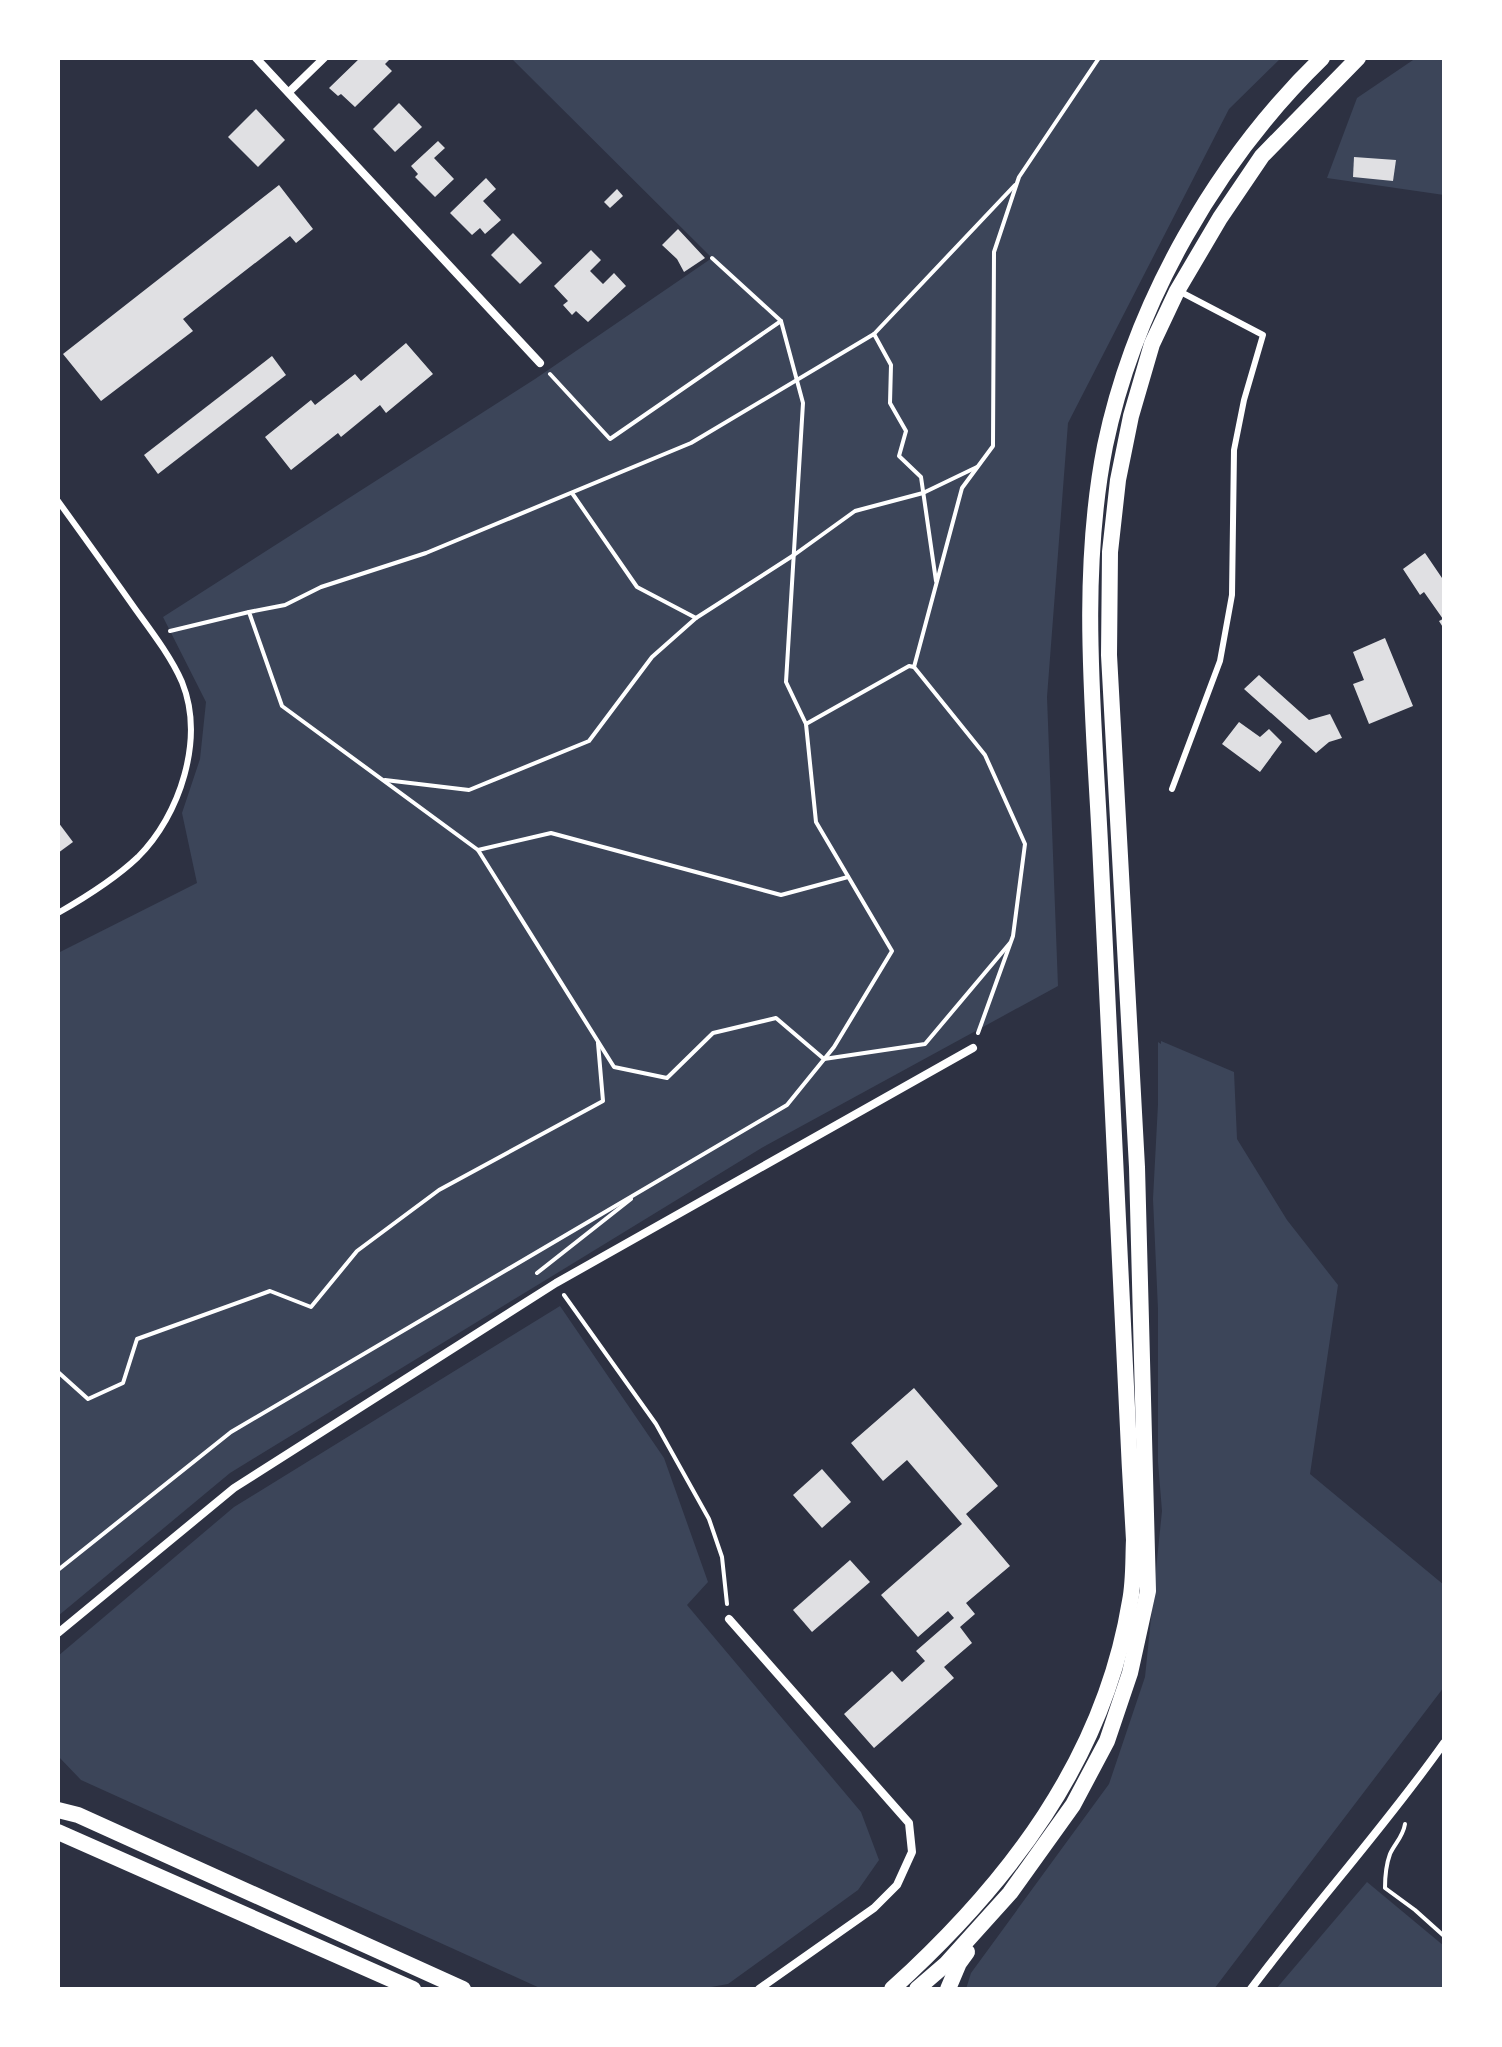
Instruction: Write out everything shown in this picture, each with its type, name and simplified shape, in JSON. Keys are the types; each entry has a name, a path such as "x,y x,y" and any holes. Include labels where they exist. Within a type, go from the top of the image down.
{"main road":[{"path":"892,1989 945,1941 1017,1857 1066,1784 1093,1729 1117,1662 1131,1598 1134,1540 1113,1168 1091,649 1092,540 1105,447 1116,403 1161,281 1201,208 1259,128 1322,58"},
{"path":"948,1989 959,1963 1073,1805 1107,1741 1130,1673 1148,1591 1137,1167 1109,655 1110,552 1118,480 1131,416 1152,344 1177,291 1220,218 1262,156 1358,58"},
{"path":"58,1810 78,1815 463,1989"},
{"path":"58,1832 413,1989"},
{"path":"917,1989 946,1964 1010,1893"}],"street":[{"path":"256,58 540,363"},
{"path":"289,92 324,58"},
{"path":"58,1633 234,1488 556,1283 973,1048"},
{"path":"729,1619 909,1823 912,1852 897,1885 874,1908 759,1989"},
{"path":"1251,1989 1444,1743"}],"lane":[{"path":"1161,281 1263,335 1244,400 1234,450 1232,595 1220,661 1172,789"},
{"path":"58,501 154,635 181,681 190,709 191,740 186,771 175,803 138,857 86,897 58,913"}],"path":[{"path":"154,635 285,605 321,587 426,553 572,493 691,443 874,334 1017,183 1099,58"},
{"path":"914,667 962,488 993,446 994,252 1017,183"},
{"path":"58,1570 231,1432 787,1105 824,1059 892,951 816,822 806,724 786,682 803,403 781,321 712,258"},
{"path":"540,363 610,439 781,321"},
{"path":"874,334 891,365 890,403 906,431 899,456 921,477 936,581"},
{"path":"382,780 469,790 589,741 652,657 696,618 794,555 855,511 923,493 977,467"},
{"path":"572,493 637,587 696,618"},
{"path":"249,612 282,706 478,850 614,1067 667,1078 713,1033 776,1018 824,1059 925,1044 1010,943"},
{"path":"806,724 909,666 914,667 985,755 1025,844 1010,943 973,1048"},
{"path":"478,850 551,833 781,895 848,877"},
{"path":"58,1372 88,1399 123,1383 137,1339 270,1291 311,1307 357,1251 439,1190 603,1101 598,1041"},
{"path":"556,1283 656,1424 709,1519 722,1557 729,1619"},
{"path":"1393,1811 1405,1824 1403,1835 1391,1852 1385,1888 1444,1936"}],"shaded area":[{"path":"511,58 1281,58 1229,109 1068,423 1047,697 1058,986 765,1146 230,1473 58,1616 58,953 197,883 182,813 200,759 206,702 163,617 535,379 712,258"},
{"path":"1416,58 1444,58 1444,195 1327,178 1357,98"},
{"path":"1161,1041 1234,1072 1237,1139 1287,1220 1338,1285 1310,1474 1444,1585 1444,1687 1214,1989 966,1989 971,1973 1109,1784 1145,1677 1162,1511 1158,1462 1158,1309 1153,1199 1158,1042 1161,1044"},
{"path":"560,1306 664,1458 708,1582 687,1605 861,1812 879,1860 858,1890 728,1984 700,1989 542,1989 81,1780 58,1756 58,1656 234,1507"},
{"path":"1367,1882 1444,1946 1444,1989 1276,1989"}],"building":[{"path":"360,58 391,58 385,64 392,71 355,107 329,88"},
{"path":"399,103 422,127 395,152 373,129"},
{"path":"256,109 285,140 258,167 228,137"},
{"path":"438,141 445,148 434,158 454,179 435,197 415,177 418,174 411,166"},
{"path":"1354,157 1396,160 1393,181 1353,177"},
{"path":"486,178 496,189 483,201 501,220 485,234 480,228 472,235 450,213"},
{"path":"279,185 313,229 296,243 290,236 183,319 193,331 101,401 63,354"},
{"path":"617,189 623,196 610,208 604,202"},
{"path":"678,229 705,258 684,272 677,259 662,245"},
{"path":"513,233 542,263 520,284 491,255"},
{"path":"591,250 601,260 590,271 603,284 614,273 626,286 588,322 576,311 572,315 563,305 568,301 554,286"},
{"path":"406,343 433,374 386,413 380,405 341,437 338,433 291,470 265,437 311,400 315,405 355,374 361,381"},
{"path":"272,356 286,375 158,474 144,455"},
{"path":"1425,553 1444,577 1444,629 1439,621 1443,619 1424,592 1420,595 1403,569"},
{"path":"1385,638 1413,706 1369,724 1353,684 1364,680 1353,652"},
{"path":"1259,675 1309,720 1330,714 1342,738 1329,742 1316,753 1244,689"},
{"path":"1239,722 1260,737 1269,729 1282,742 1260,772 1222,744"},
{"path":"58,822 73,842 58,853"},
{"path":"914,1388 998,1486 966,1514 1010,1566 966,1603 975,1614 960,1627 972,1643 944,1667 954,1678 874,1748 844,1714 892,1671 902,1682 925,1661 916,1651 954,1618 948,1611 918,1637 881,1595 962,1524 907,1460 883,1481 851,1443"},
{"path":"822,1469 851,1502 822,1528 793,1495"},
{"path":"850,1560 870,1582 812,1632 793,1610"}]}
